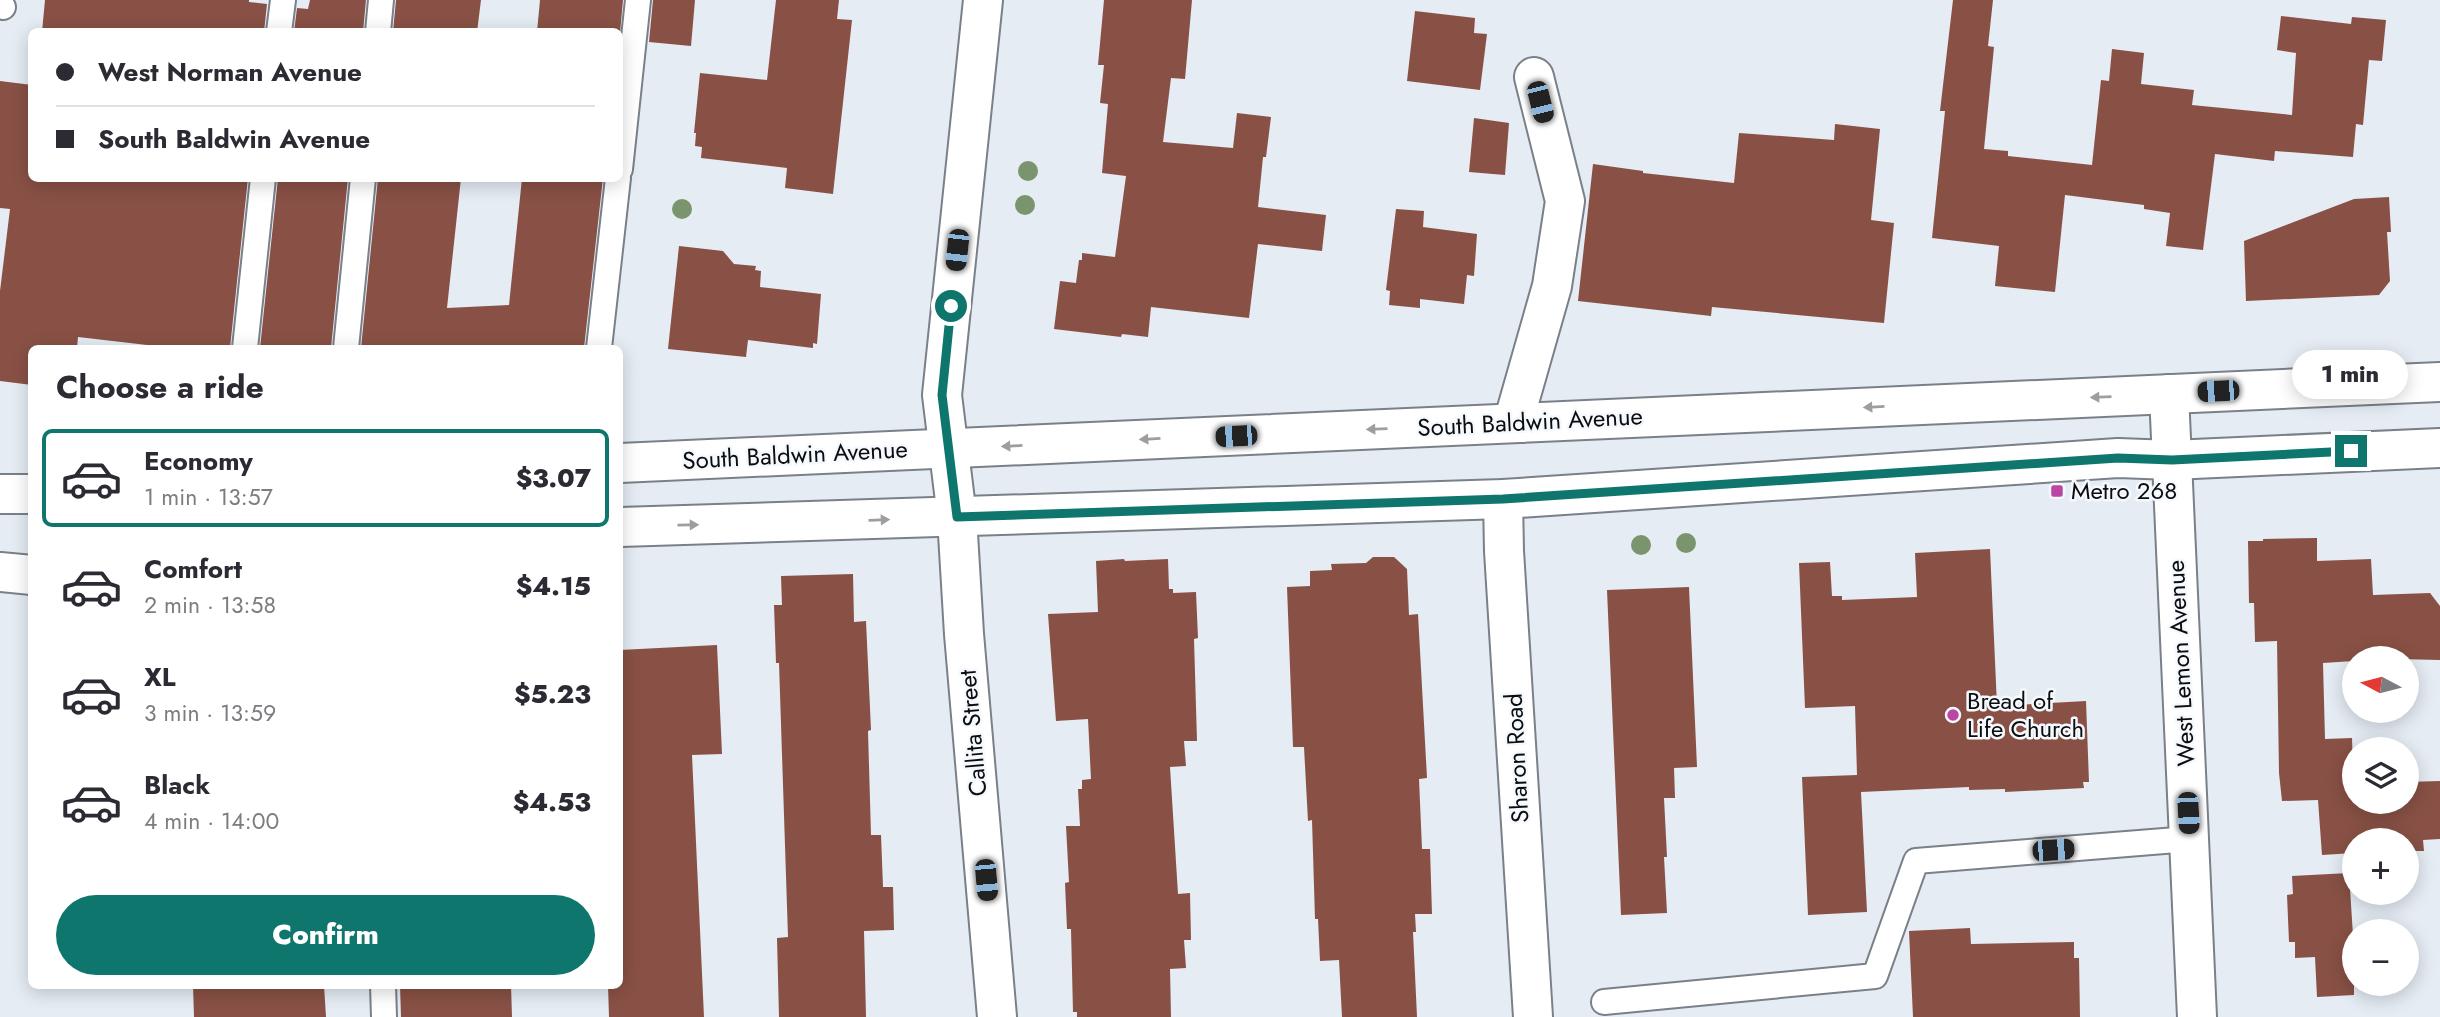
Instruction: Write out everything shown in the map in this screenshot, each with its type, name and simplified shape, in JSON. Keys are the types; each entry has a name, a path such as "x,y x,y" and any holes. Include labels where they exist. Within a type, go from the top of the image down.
{"main road":[{"name":"Callita Street","path":"983,0 942,389 957,517 964,634 997,1017"},
{"path":"1513,423 1552,286 1565,201 1534,77"},
{"name":"South Baldwin Avenue","path":"623,463 2440,382"},
{"name":"West Lemon Avenue","path":"2169,394 2197,1017"},
{"path":"623,527 1503,499 2118,458 2172,460 2440,448"},
{"path":"0,494 28,494"},
{"name":"Sharon Road","path":"1503,499 1532,1017"},
{"path":"0,572 28,575"}],"lane":[{"path":"280,28 283,0"},
{"path":"378,28 381,0"},
{"path":"623,141 638,0"},
{"path":"245,345 263,182"},
{"path":"346,345 363,182"},
{"path":"599,345 618,182"},
{"path":"1604,1002 1875,976 1916,860 2189,839"},
{"path":"383,989 384,1017"}],"building":[{"path":"45,0 249,0 267,4 264,28 42,28"},
{"path":"310,0 366,0 363,28 294,28 297,8 308,9"},
{"path":"396,0 481,0 478,28 393,28"},
{"path":"540,0 623,0 620,28 537,28"},
{"path":"653,0 695,0 691,46 649,42"},
{"path":"776,0 839,0 837,19 852,20 833,194 785,188 787,168 701,158 702,147 695,146 700,73 767,80"},
{"path":"1104,0 1192,0 1185,79 1171,78 1163,142 1233,148 1237,113 1271,117 1266,157 1263,157 1258,207 1326,215 1322,251 1258,244 1249,318 1151,307 1148,337 1122,334 1121,337 1054,329 1060,281 1076,283 1082,253 1115,257 1126,176 1102,173 1108,104 1100,103 1104,65 1098,65"},
{"path":"1953,0 1993,0 1988,46 1994,47 1984,149 2008,151 2008,156 2092,165 2101,80 2109,81 2112,49 2144,53 2141,84 2194,90 2192,105 2292,115 2296,53 2277,50 2281,16 2351,24 2352,17 2386,20 2382,61 2369,60 2363,125 2356,124 2353,157 2275,151 2274,161 2215,154 2203,250 2166,246 2170,213 2144,209 2144,205 2065,195 2055,292 1995,286 1999,246 1932,238 1945,111 1940,111"},
{"path":"1415,11 1475,18 1474,33 1487,34 1480,90 1407,81"},
{"path":"0,81 28,84 28,182 248,182 230,345 147,345 78,337 77,345 28,345 28,384 0,381 0,291 10,209 0,208"},
{"path":"1474,118 1509,123 1505,175 1469,172"},
{"path":"1835,124 1880,129 1871,220 1894,223 1884,323 1712,307 1711,316 1578,301 1593,164 1643,173 1734,183 1739,133 1834,140"},
{"path":"278,182 348,182 331,345 260,345"},
{"path":"378,182 461,182 447,308 509,305 522,182 603,182 584,345 361,345"},
{"path":"2389,197 2391,232 2387,232 2390,281 2379,295 2246,301 2244,241 2354,199"},
{"path":"1396,209 1424,211 1423,227 1477,234 1474,276 1467,275 1464,304 1420,299 1420,308 1389,305 1390,291 1386,290"},
{"path":"679,246 723,251 734,264 756,266 755,270 761,271 760,287 821,294 817,344 813,343 813,348 748,340 746,357 668,349"},
{"path":"2317,538 2317,561 2371,559 2373,595 2430,593 2440,606 2440,660 2419,660 2419,646 2342,646 2342,662 2323,663 2325,739 2342,738 2342,814 2419,814 2419,782 2440,781 2440,839 2423,840 2424,851 2419,851 2419,828 2342,828 2342,854 2322,855 2318,800 2282,801 2279,773 2277,641 2255,642 2254,603 2249,603 2248,541"},
{"path":"1990,549 1997,706 2086,701 2089,782 2083,782 2084,788 2005,792 2005,789 1969,790 1969,787 1861,792 1867,912 1808,915 1802,777 1857,775 1855,706 1805,708 1799,563 1830,562 1832,596 1842,596 1842,600 1917,597 1915,553"},
{"path":"1373,557 1394,557 1407,569 1409,615 1418,614 1427,778 1419,779 1422,849 1430,849 1432,914 1415,914 1416,932 1413,932 1417,1017 1342,1017 1339,960 1320,961 1318,919 1315,919 1312,820 1308,821 1304,747 1293,747 1287,587 1310,586 1310,571 1332,570 1331,564 1366,563"},
{"path":"1168,559 1169,589 1173,589 1173,593 1196,592 1198,638 1194,639 1197,741 1184,741 1186,766 1170,767 1178,894 1190,893 1191,940 1184,940 1186,968 1170,969 1171,1017 1077,1017 1077,1012 1073,1012 1071,929 1067,929 1065,883 1069,882 1066,826 1080,826 1078,789 1082,789 1082,780 1091,779 1088,719 1056,721 1048,614 1098,612 1096,561"},
{"path":"853,574 854,622 866,621 871,730 868,731 871,835 881,835 883,887 893,887 894,930 864,931 866,1017 779,1017 777,938 788,937 779,663 776,663 774,605 782,605 781,576"},
{"path":"1689,587 1697,767 1674,768 1675,798 1664,798 1667,913 1621,915 1607,590"},
{"path":"717,645 722,754 692,755 704,1017 609,1017 608,989 623,989 623,650"},
{"path":"2342,873 2342,905 2351,905 2352,919 2342,919 2342,996 2317,997 2315,957 2295,958 2295,942 2289,942 2287,895 2293,894 2292,876"},
{"path":"1970,928 1971,944 2074,942 2074,958 2079,958 2080,1017 1913,1017 1909,931"},
{"path":"193,989 324,989 326,1017 194,1017"},
{"path":"400,989 511,989 512,1017 401,1017"}],"place":[{"name":"Metro 268","path":"2057,491"},
{"name":"Bread of Life Church","path":"1953,715"}],"route":[{"path":"951,306 942,395 957,517 1503,499 2118,458 2172,460 2351,451"}]}
